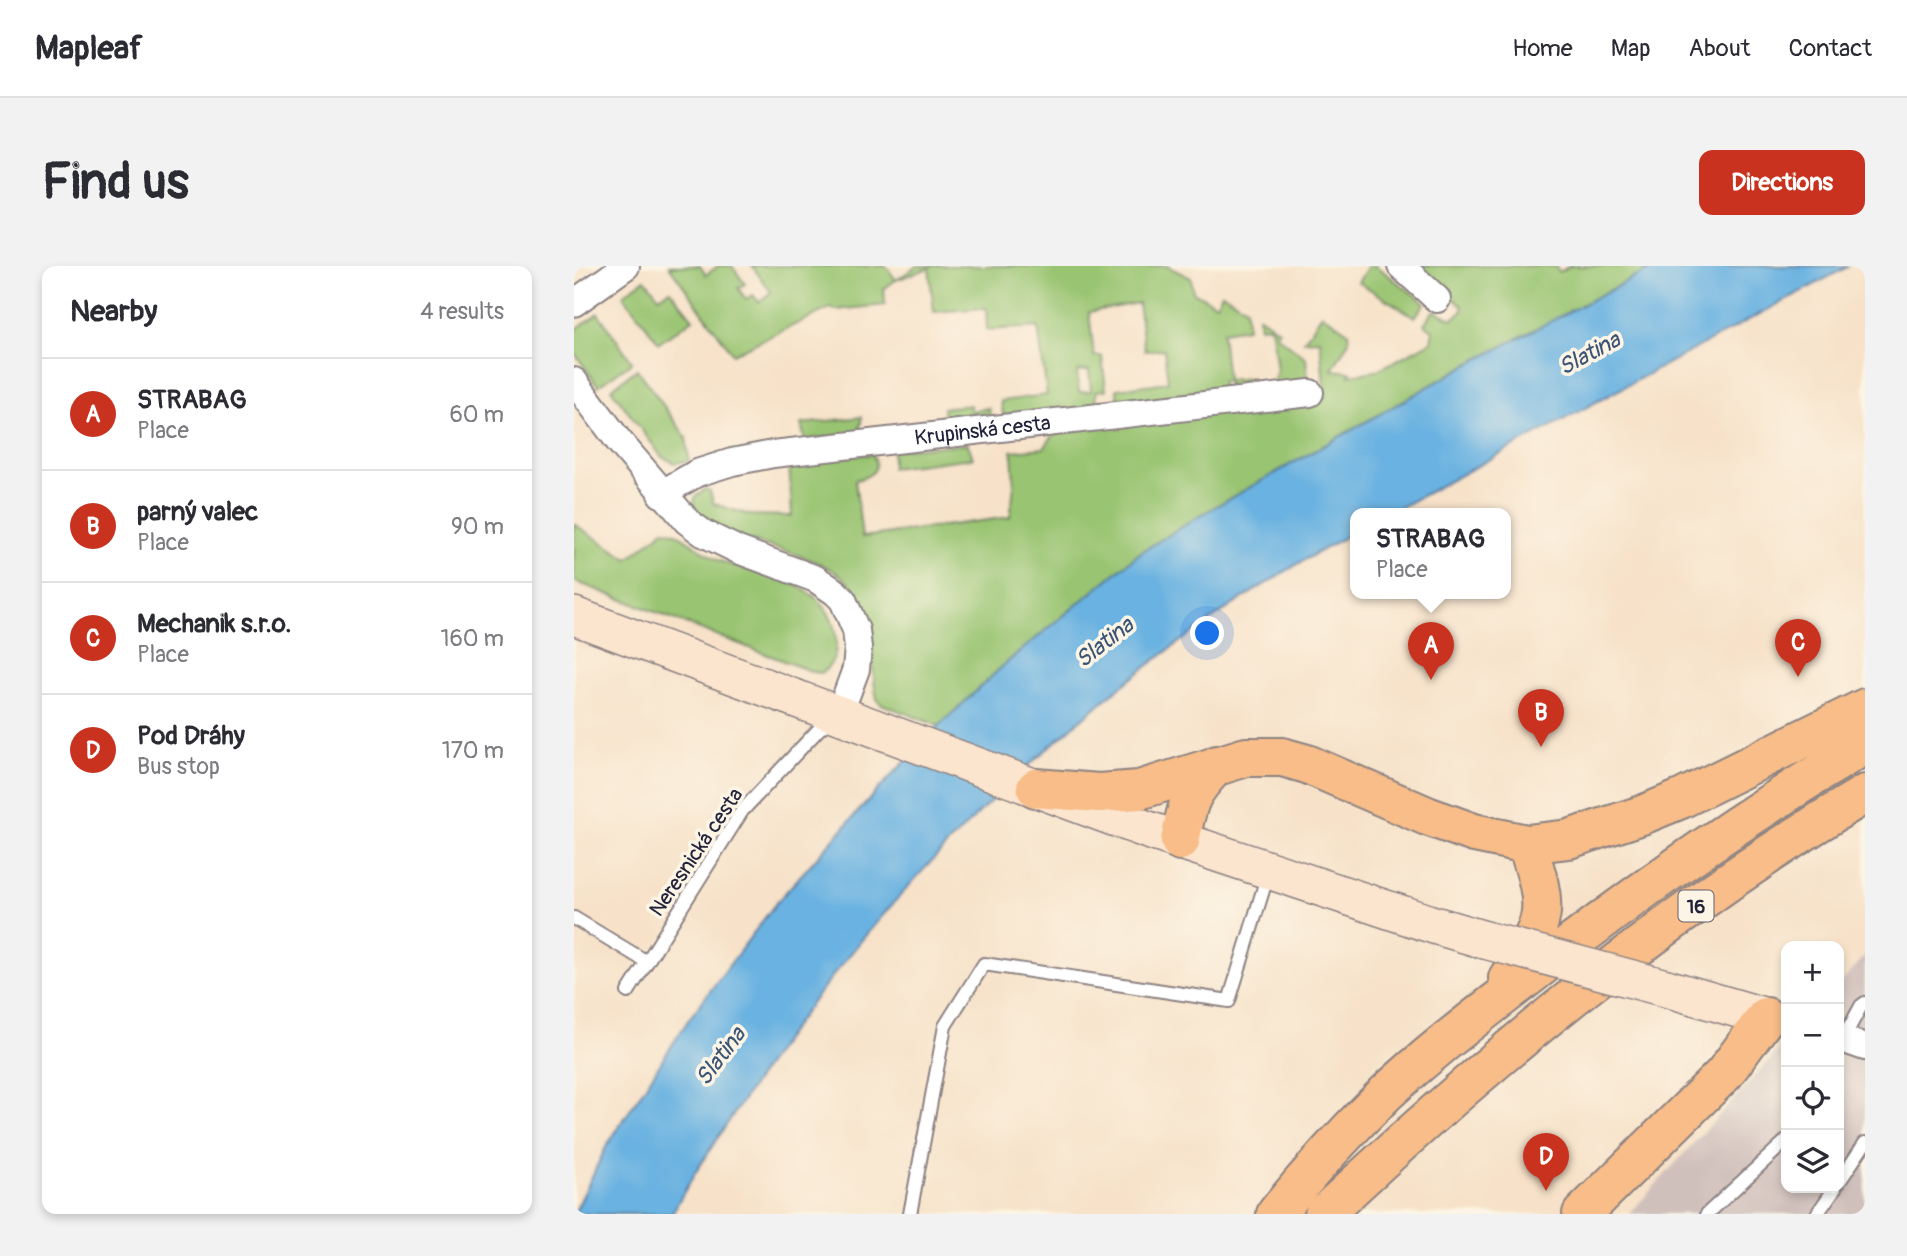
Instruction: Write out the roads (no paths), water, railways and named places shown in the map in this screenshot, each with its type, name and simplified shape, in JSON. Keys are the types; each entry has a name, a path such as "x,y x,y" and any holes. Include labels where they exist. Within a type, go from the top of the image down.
{"main road":[{"path":"1037,788 1099,793 1139,790 1246,757 1282,757 1307,764 1427,816 1474,833 1527,844 1569,839 1601,830 1681,799 1865,708"},
{"name":"16","path":"1276,1214 1326,1154 1388,1091 1485,1011 1620,906 1764,808 1865,745"},
{"path":"1180,841 1188,804 1196,787 1217,765"},
{"name":"16","path":"1324,1214 1477,1075 1592,981 1765,857 1865,794"},
{"path":"1485,1011 1532,942 1541,918 1541,887 1527,844"},
{"path":"1582,1214 1776,1020"}],"street":[{"path":"574,303 626,266"},
{"path":"1401,266 1437,299"},
{"path":"574,380 661,494 681,516 703,533 759,559 816,579 842,600 856,630 858,648 853,720"},
{"name":"Krupinská cesta","path":"661,494 697,473 732,462 773,454 1310,393"},
{"path":"574,616 1180,841 1485,940 1776,1020"}],"lane":[{"name":"Neresnická cesta","path":"628,992 742,811 818,729 853,720"},
{"path":"910,1214 945,1026 984,964 1229,1001 1269,870"},
{"path":"574,918 647,962"},
{"path":"1849,1041 1861,1006 1865,1003"},
{"path":"1844,1174 1865,1143"},
{"path":"1707,1214 1781,1146"},
{"path":"1817,1214 1832,1193"}],"water":[{"name":"Slatina","path":"1656,266 1849,266 1399,508 1350,508 1350,534 1265,584 1177,644 1093,710 1012,781 936,856 865,936 799,1020 695,1173 672,1214 574,1214 606,1147 689,1019 776,903 939,726 1005,664 1141,552 1208,511 1467,365"}],"place":[{"name":"Mechanik s.r.o.","path":"1798,677"},
{"name":"STRABAG","path":"1431,680"},
{"name":"parný valec","path":"1541,747"},
{"name":"Pod Dráhy","path":"1546,1191"}]}
